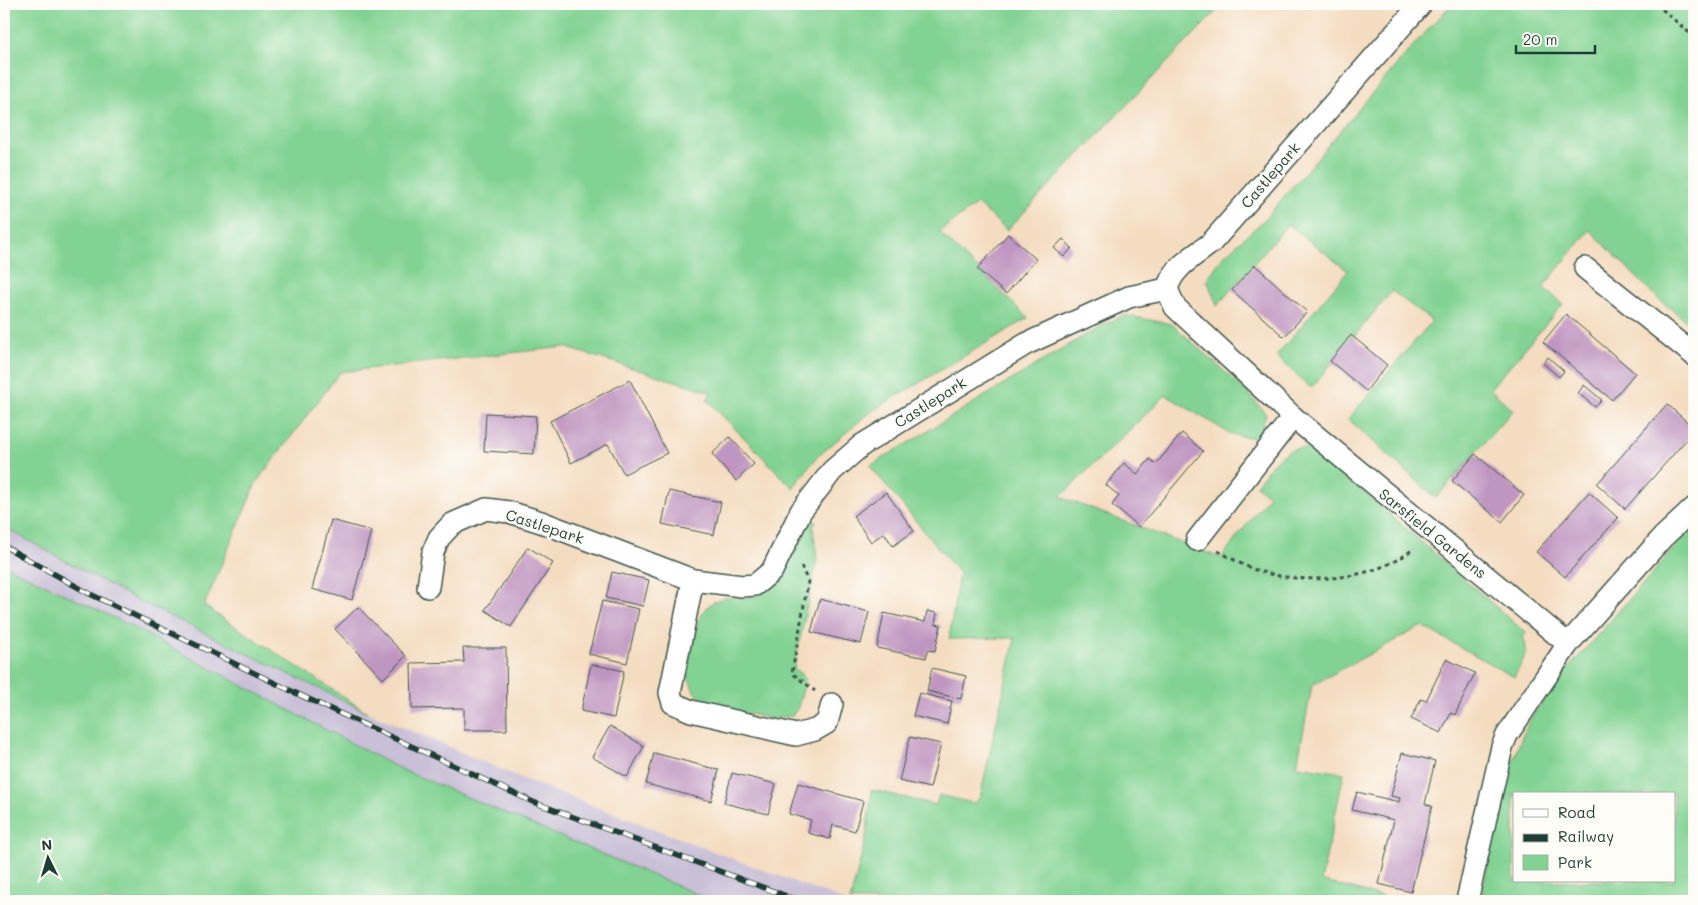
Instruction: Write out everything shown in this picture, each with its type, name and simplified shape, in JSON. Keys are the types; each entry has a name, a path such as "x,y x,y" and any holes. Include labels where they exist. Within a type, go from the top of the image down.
{"street":[{"name":"Castlepark","path":"428,586 433,552 439,538 452,524 486,509 509,512 541,522 692,580 742,586 755,585 772,571 801,511 832,471 862,445 1026,344 1130,297 1167,289 1170,278 1176,270 1211,243 1421,4"},
{"path":"1585,268 1694,355"},
{"name":"Sarsfield Gardens","path":"1167,289 1175,307 1293,418 1568,644"},
{"path":"1197,540 1293,418"},
{"path":"1467,901 1502,748 1522,711 1568,644 1663,537 1694,508"},
{"path":"692,580 670,693 673,703 691,711 796,735 815,730 827,723 832,704"}],"path":[{"path":"1656,4 1694,36"},
{"path":"1197,540 1255,570 1305,580 1329,580 1361,573 1390,562 1409,552 1431,532"},
{"path":"788,536 808,582 792,673 832,704"}],"shaded area":[{"path":"4,527 133,598 367,712 528,781 845,901 713,901 398,768 127,624 4,565"}],"green space":[{"path":"4,4 1223,4 1007,230 977,204 939,232 1028,318 869,413 816,458 793,488 707,400 711,392 564,347 340,372 256,483 204,606 367,712 133,598 4,527"},
{"path":"1452,4 1694,4 1694,327 1656,297 1590,230 1543,287 1563,304 1490,389 1513,410 1436,498 1348,419 1432,321 1392,291 1311,388 1276,356 1348,271 1288,224 1217,306 1207,279 1223,257 1265,219 1411,48"},
{"path":"1124,315 1172,324 1247,392 1266,414 1258,438 1232,435 1166,395 1060,497 1221,558 1269,496 1256,485 1274,462 1288,451 1306,448 1317,451 1526,633 1523,637 1526,652 1522,662 1514,677 1422,626 1312,685 1297,766 1344,773 1321,881 1383,897 1382,901 850,901 866,837 872,790 936,805 939,795 973,803 980,798 1015,638 949,639 959,573 870,466 1097,328"},
{"path":"812,520 816,522 813,527 817,559 794,668 806,679 798,707 793,715 773,719 708,705 694,692 687,673 692,642 699,619 713,602 724,598 750,597 778,585"},
{"path":"1694,526 1694,901 1485,901 1482,893 1505,784 1521,739 1531,718 1565,672"},
{"path":"4,565 127,624 398,768 713,901 4,901"}],"building":[{"path":"1008,234 1036,259 1006,294 977,269"},
{"path":"1063,239 1072,248 1064,257 1054,248"},
{"path":"1255,265 1307,312 1284,337 1232,290"},
{"path":"1566,314 1635,373 1612,400 1543,342"},
{"path":"1351,335 1387,365 1366,391 1330,361"},
{"path":"1548,357 1564,371 1559,377 1543,363"},
{"path":"630,380 667,453 624,474 608,444 571,463 550,421"},
{"path":"1584,385 1602,400 1595,407 1578,393"},
{"path":"1667,404 1694,428 1694,431 1625,509 1597,484"},
{"path":"486,413 536,416 534,454 484,451"},
{"path":"1182,433 1203,451 1139,527 1112,505 1119,496 1106,485 1124,463 1137,474 1150,459 1156,464"},
{"path":"730,437 754,464 736,481 712,454"},
{"path":"1475,454 1524,495 1502,522 1452,481"},
{"path":"669,491 721,502 714,535 662,524"},
{"path":"886,492 914,531 893,546 884,533 871,542 853,516"},
{"path":"1589,492 1618,518 1565,577 1536,552"},
{"path":"331,520 371,531 352,600 312,589"},
{"path":"528,547 553,563 511,627 485,610"},
{"path":"612,572 649,580 643,606 606,598"},
{"path":"820,599 869,612 861,644 811,632"},
{"path":"602,601 639,609 627,663 589,654"},
{"path":"358,607 406,656 383,679 335,629"},
{"path":"927,611 937,613 935,624 941,625 935,651 928,650 926,658 877,648 884,613 925,622"},
{"path":"463,648 506,648 507,730 464,730 464,708 412,709 411,663 464,662"},
{"path":"1446,659 1475,673 1455,715 1451,713 1441,733 1411,719 1421,699 1426,701"},
{"path":"591,664 624,671 614,718 581,711"},
{"path":"932,668 966,676 961,699 927,691"},
{"path":"919,693 952,701 947,724 913,716"},
{"path":"610,726 644,746 627,777 592,757"},
{"path":"910,737 941,744 930,788 899,781"},
{"path":"654,753 719,770 711,801 646,784"},
{"path":"1402,753 1435,761 1425,804 1432,806 1411,892 1379,884 1394,820 1352,810 1357,792 1399,802 1400,798 1391,796"},
{"path":"732,773 776,784 768,814 724,803"},
{"path":"798,783 863,801 855,831 833,825 830,839 808,833 811,820 789,814"}],"railway":[{"path":"4,546 90,594 302,696 533,802 800,901"}]}
